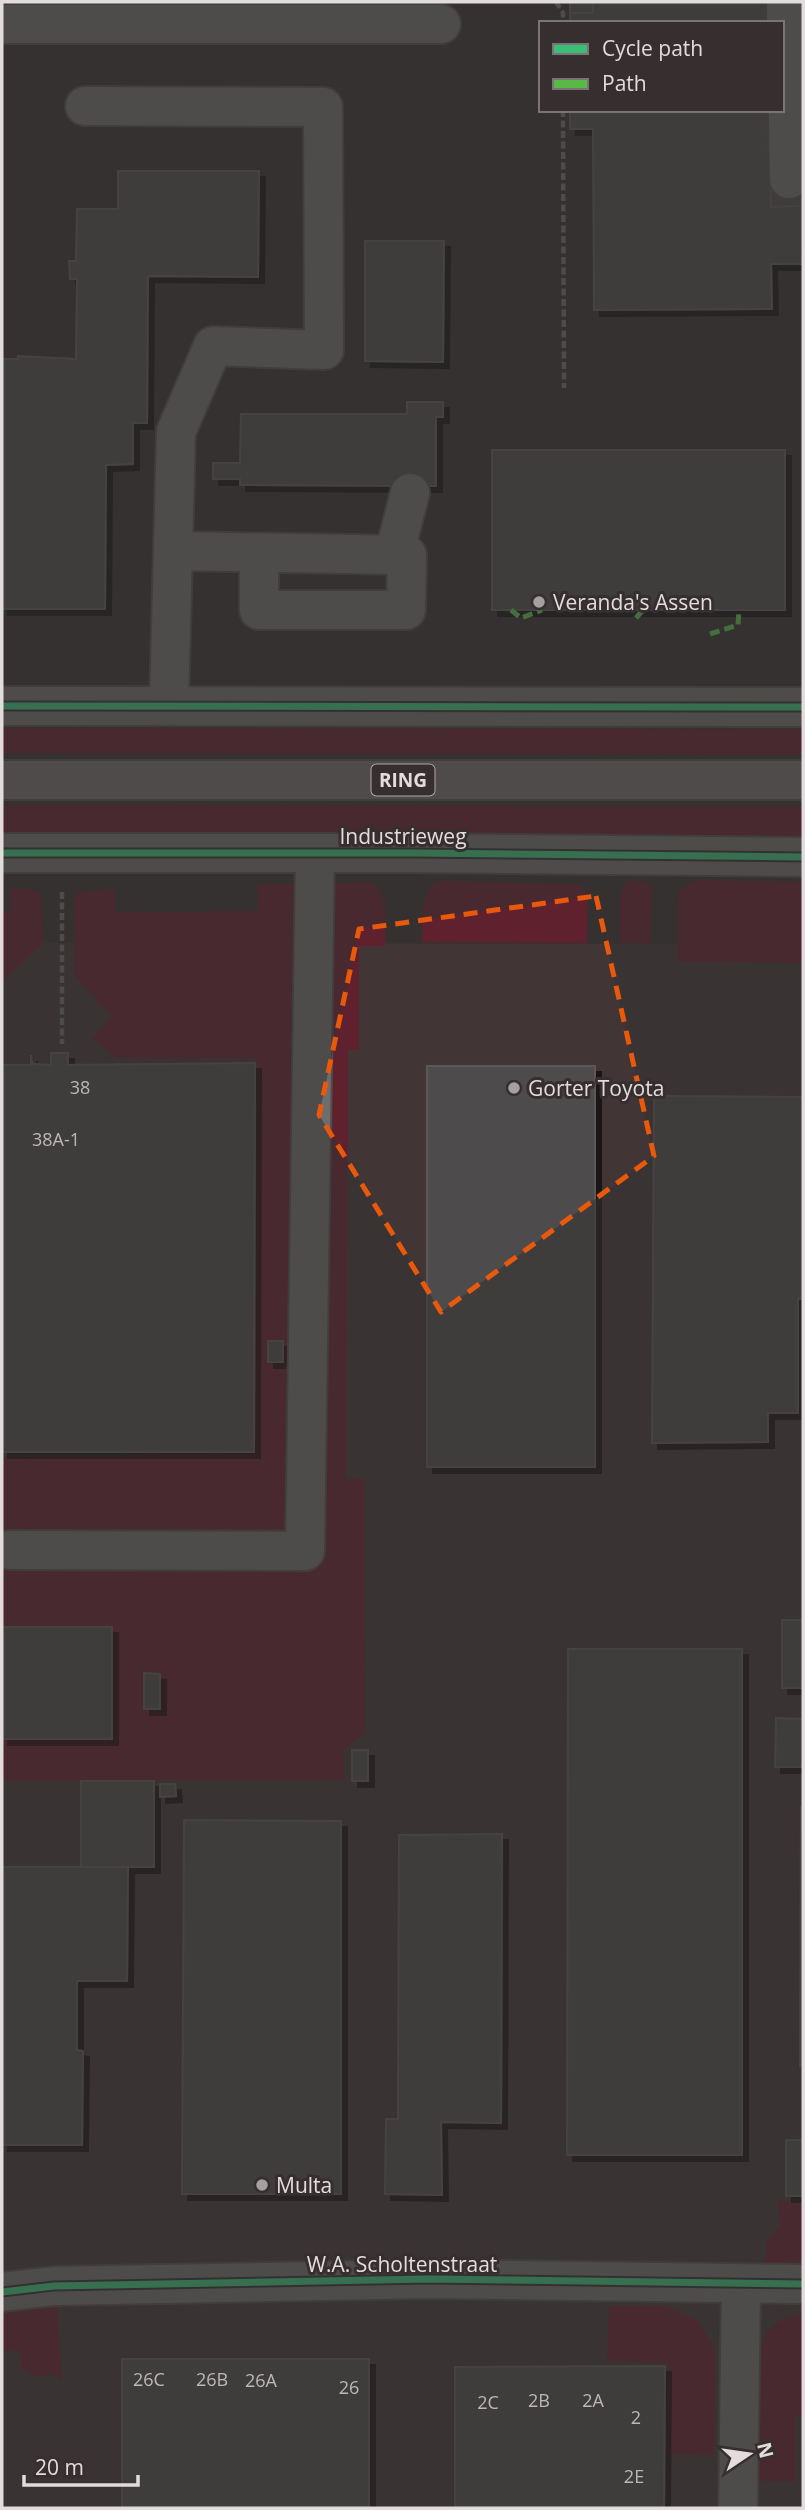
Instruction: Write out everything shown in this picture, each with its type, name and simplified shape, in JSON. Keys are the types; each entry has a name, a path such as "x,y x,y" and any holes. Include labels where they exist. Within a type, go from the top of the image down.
{"main road":[{"name":"RING","path":"2,780 803,780"}],"street":[{"path":"786,2 789,179"},
{"path":"2,24 121,13 441,24"},
{"path":"85,106 323,107 324,351 213,346 176,432 169,706"},
{"path":"394,555 410,493"},
{"path":"174,551 407,555 406,610 259,610 259,553"},
{"path":"2,706 803,707"},
{"name":"Industrieweg","path":"2,853 803,858"},
{"path":"11,1550 305,1551 315,853"},
{"name":"W.A. Scholtenstraat","path":"2,2292 54,2286 428,2279 803,2284"},
{"path":"738,2508 741,2285"}],"path":[{"path":"555,2 562,13 563,21"},
{"path":"563,112 564,388"},
{"path":"62,853 62,1044"}],"highlighted area":[{"path":"596,896 654,1156 441,1312 319,1115 359,929"}],"shaded area":[{"path":"2,728 803,729 803,755 2,753"},
{"path":"2,805 803,806 803,841 2,838"},
{"path":"697,880 803,882 803,963 677,962 678,891"},
{"path":"438,881 580,884 588,896 587,943 422,942 424,900"},
{"path":"627,881 647,882 652,889 650,943 620,943 620,895"},
{"path":"372,882 378,888 384,903 385,946 359,946 359,1050 348,1050 346,1478 364,1479 365,1734 344,1749 344,1780 2,1781 2,1457 254,1453 257,1058 117,1058 92,1038 112,1017 75,977 74,900 78,892 115,889 115,912 258,911 258,884"},
{"path":"10,888 36,890 41,897 43,943 2,982 2,911 11,911"},
{"path":"2,943 803,944 803,2508 2,2508"},
{"path":"778,2201 803,2202 803,2262 764,2264 767,2241 780,2226"},
{"path":"609,2306 667,2306 698,2321 715,2348 714,2455 669,2454 668,2363 607,2361"},
{"path":"57,2307 62,2381 57,2375 31,2376 29,2371 22,2368 18,2350 2,2352 2,2313"},
{"path":"803,2312 803,2416 795,2416 795,2482 759,2481 759,2351 765,2336 775,2325 787,2317"}],"building":[{"path":"570,2 593,2 593,13 570,13"},
{"path":"593,2 770,2 770,21 570,21 570,13 593,13"},
{"path":"570,112 771,112 771,207 802,206 803,264 771,264 772,309 594,310 593,129 570,129"},
{"path":"118,171 259,171 258,277 148,276 147,423 133,423 133,464 106,465 105,609 2,609 2,359 18,359 18,356 76,359 77,279 70,279 69,261 76,261 77,209 118,209"},
{"path":"771,186 802,187 802,206 771,207"},
{"path":"365,241 444,241 443,362 365,361"},
{"path":"407,402 443,402 443,417 436,417 436,486 240,485 240,479 213,479 213,463 240,463 241,414 407,414"},
{"path":"492,450 785,450 785,610 492,610"},
{"path":"51,1053 68,1053 68,1065 255,1063 254,1452 2,1452 2,1065 31,1065 31,1055 32,1064 51,1065"},
{"path":"427,1066 595,1066 595,1467 427,1467"},
{"path":"654,1096 803,1097 803,1299 798,1299 798,1413 768,1413 768,1442 652,1443"},
{"path":"268,1341 283,1341 283,1362 268,1362"},
{"path":"782,1620 803,1620 803,1688 782,1688"},
{"path":"2,1627 112,1627 112,1739 2,1739"},
{"path":"568,1649 742,1649 742,2155 567,2155"},
{"path":"144,1673 160,1674 160,1709 144,1709"},
{"path":"776,1718 803,1719 803,1767 775,1767"},
{"path":"352,1750 368,1750 368,1781 352,1781"},
{"path":"81,1781 154,1781 154,1867 81,1867"},
{"path":"160,1784 175,1784 176,1796 160,1797"},
{"path":"803,1807 803,2066 800,2066"},
{"path":"184,1820 341,1821 341,2194 182,2194"},
{"path":"502,1834 501,2123 441,2122 442,2195 385,2194 386,2119 398,2119 399,1835"},
{"path":"2,1867 128,1867 127,1981 77,1981 77,2050 83,2051 82,2145 2,2145"},
{"path":"786,2140 803,2140 803,2196 786,2196"},
{"path":"122,2359 369,2359 369,2508 122,2508"},
{"path":"665,2366 664,2508 455,2508 455,2367"}],"marked path":[{"path":"511,610 521,618 542,610"},
{"path":"636,618 643,610"},
{"path":"710,634 738,625 739,610"}],"cycle path":[{"path":"2,706 803,707"},
{"path":"2,853 803,857"},
{"path":"2,2292 54,2286 428,2279 803,2284"}],"place":[{"name":"Veranda's Assen","path":"539,602"},
{"name":"Gorter Toyota","path":"514,1088"},
{"name":"Multa","path":"262,2185"}]}
